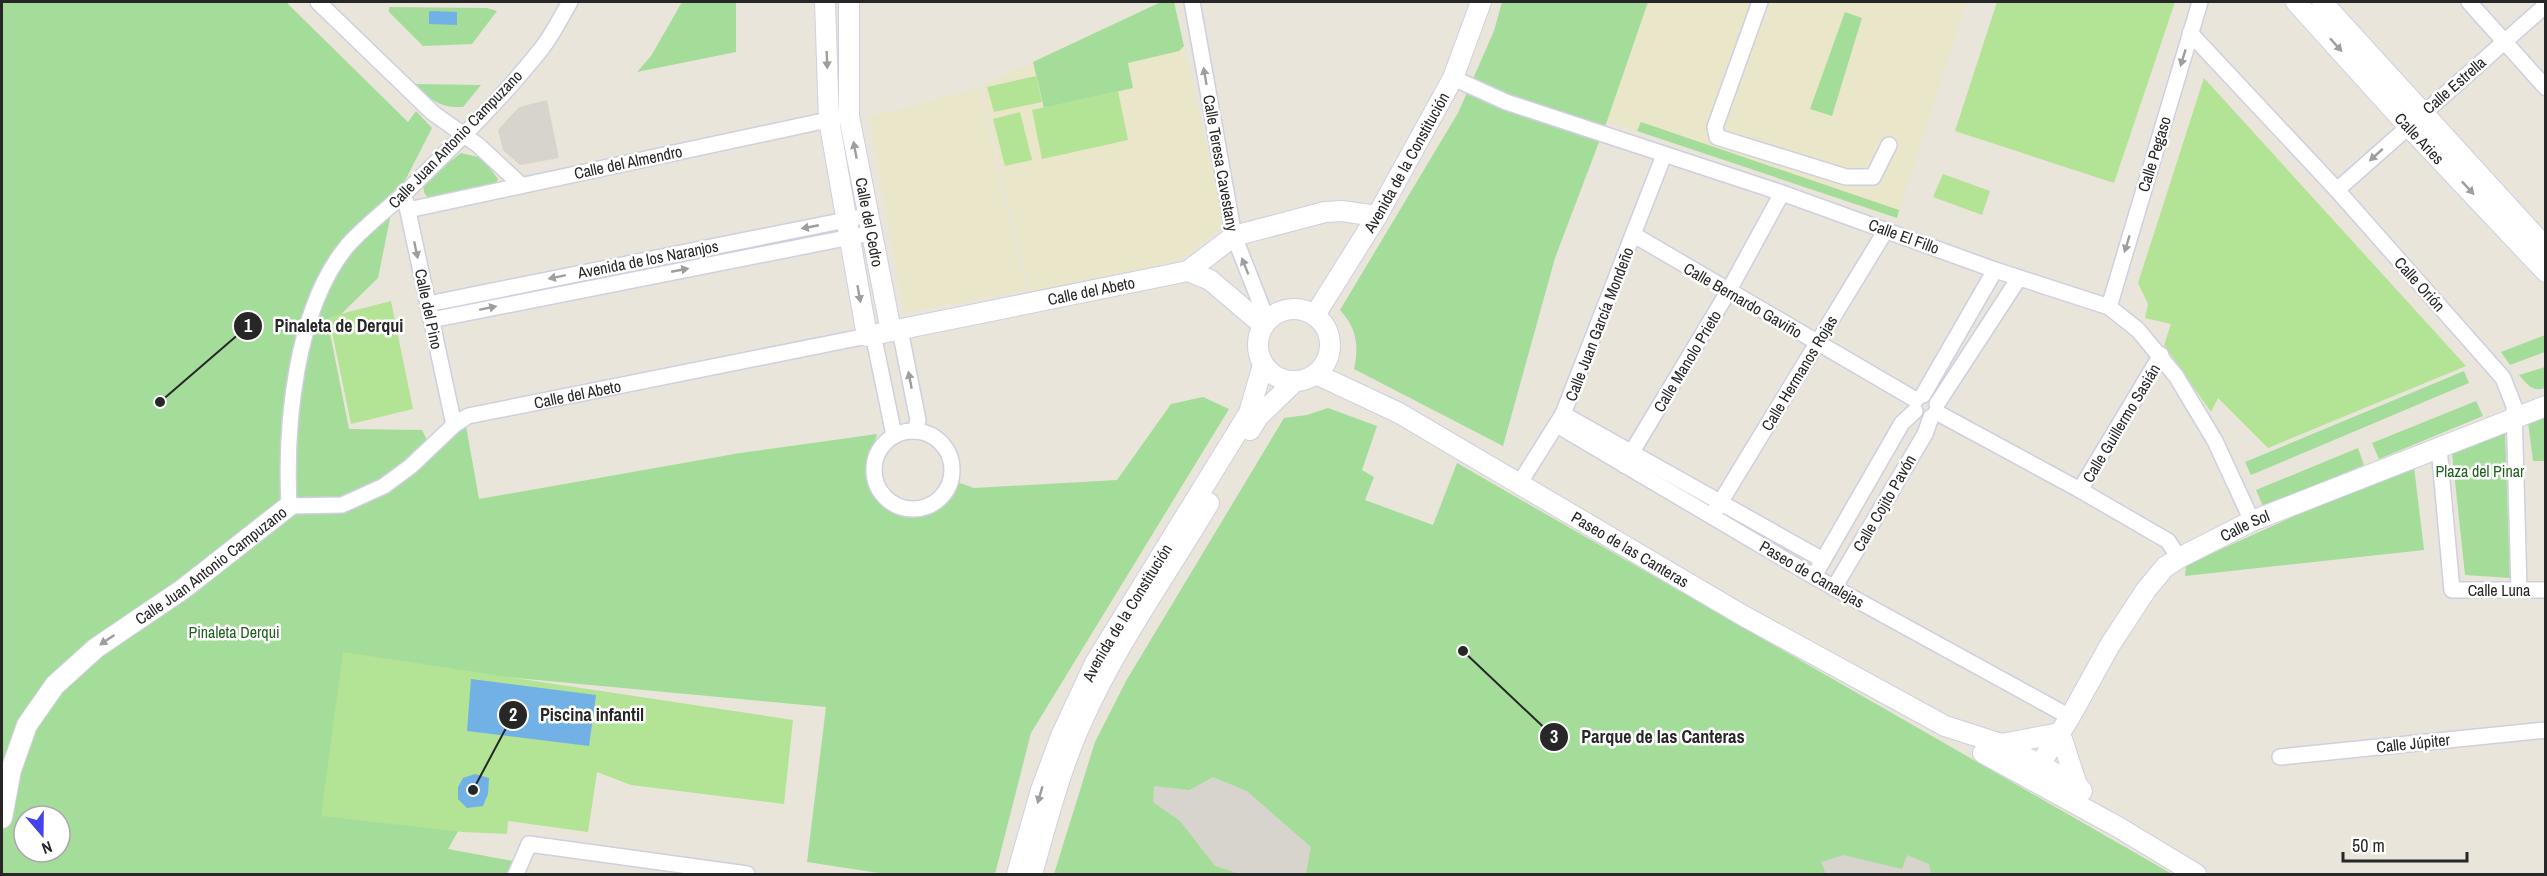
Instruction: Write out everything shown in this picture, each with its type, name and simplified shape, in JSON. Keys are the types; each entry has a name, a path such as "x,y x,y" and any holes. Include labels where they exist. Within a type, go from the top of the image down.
{"street":[{"path":"318,2 433,113 464,134 521,185"},
{"name":"Calle Juan Antonio Campuzano","path":"2,818 10,770 27,725 55,685 96,648 183,589 289,506 288,433 298,365 316,301 329,275 348,246 495,103 543,46 570,2"},
{"name":"Calle del Cedro","path":"825,2 829,120 848,228 883,333 918,420 915,431"},
{"name":"Calle del Cedro","path":"849,2 849,116 869,225 894,435"},
{"name":"Calle Teresa Cavestany","path":"1192,2 1234,236 1265,323"},
{"name":"Avenida de la Constitución","path":"1315,315 1377,216 1453,78 1481,2"},
{"path":"1760,2 1716,128 1717,137 1846,177 1873,177 1888,145"},
{"name":"Calle Pegaso","path":"2109,307 2200,2"},
{"name":"Calle Aries","path":"2296,2 2546,248"},
{"name":"Calle Aries","path":"2322,2 2415,120 2546,272"},
{"path":"2469,2 2546,88"},
{"name":"Calle Estrella","path":"2337,190 2546,4"},
{"name":"Calle Orión","path":"2190,33 2337,190 2503,378 2511,394 2514,419 2519,590"},
{"name":"Calle El Fillo","path":"1453,78 1506,102 1782,193 1995,270 2109,307 2131,324 2161,355 2176,376 2216,441 2252,521"},
{"name":"Calle del Almendro","path":"408,210 849,116"},
{"name":"Calle Juan García Mondeño","path":"1518,484 1560,420 1664,155"},
{"name":"Calle del Pino","path":"404,193 454,425"},
{"name":"Calle Manolo Prieto","path":"1624,465 1728,292 1782,193"},
{"path":"1188,271 1234,236 1325,212 1342,211 1377,216"},
{"name":"Avenida de los Naranjos","path":"428,304 869,225"},
{"name":"Avenida de los Naranjos","path":"431,320 848,228"},
{"name":"Calle Hermanos Rojas","path":"1712,516 1886,230"},
{"name":"Calle Bernardo Gaviño","path":"1634,235 1918,402"},
{"name":"Calle Cojito Pavón","path":"1813,576 1995,270"},
{"path":"1188,271 1210,280 1265,323"},
{"name":"Calle del Abeto","path":"289,506 342,505 384,486 411,466 454,425 468,416 1188,271"},
{"name":"Calle Cojito Pavón","path":"1834,588 1925,434 1935,411 2019,278"},
{"path":"1290,309 1305,310 1315,315 1323,323 1331,344 1329,355 1317,374 1306,380 1294,382 1282,380 1271,374 1263,365 1257,345 1265,323 1275,314 1290,309"},
{"name":"Calle Guillermo Sasián","path":"2080,490 2161,355"},
{"name":"Avenida de la Constitución","path":"1017,874 1041,790 1061,736 1095,663 1249,414 1263,365"},
{"name":"Paseo de las Canteras","path":"1317,374 1399,413 1732,609 1945,726"},
{"name":"Avenida de la Constitución","path":"1032,874 1063,768 1083,718 1109,669 1252,426 1294,382"},
{"path":"1935,411 1924,418 1918,402 1930,395 1935,411 2168,541 2179,558"},
{"name":"Calle Sol","path":"2039,766 2110,645 2146,590 2165,567 2252,521 2546,406"},
{"path":"1560,420 1633,452 1824,558 1846,567"},
{"name":"Paseo de Canalejas","path":"1560,420 1624,465 2065,725"},
{"path":"915,431 930,434 941,443 949,455 952,470 949,484 942,496 930,504 917,508 903,508 883,496 874,480 876,454 894,435 915,431"},
{"name":"Calle Luna","path":"2439,448 2452,590 2546,590"},
{"path":"2001,744 2065,725 2074,794"},
{"path":"1945,726 2001,744 2039,766 2047,780 2074,794 2118,827 2196,874"},
{"path":"1945,726 1960,739 1983,753 2074,794"},
{"name":"Calle Júpiter","path":"2280,757 2546,730"},
{"path":"1983,753 2022,766 2039,766"},
{"path":"516,874 529,844 747,874"}],"shaded area":[{"path":"1161,2 1174,2 1225,225 1179,262 1029,292 981,86"},
{"path":"1647,2 1967,2 1897,218 1607,121"},
{"path":"979,88 1026,290 904,313 869,117"},
{"path":"547,100 559,158 520,165 503,150 498,130 519,107"},
{"path":"1213,777 1247,791 1311,847 1306,874 1240,874 1215,866 1180,821 1153,802 1154,786 1189,790"},
{"path":"1844,855 1902,869 1907,855 1929,864 1931,874 1826,874 1821,862"}],"green space":[{"name":"Pinaleta Derqui","path":"2,2 288,2 408,122 416,111 432,128 393,204 378,278 332,323 330,333 349,429 422,430 433,452 466,426 479,499 740,453 877,434 867,466 868,479 903,509 924,515 945,500 957,482 974,488 1117,480 1171,404 1203,397 1229,409 1031,733 995,874 885,874 807,862 826,707 463,673 460,828 448,849 513,861 506,874 2,874"},
{"path":"682,2 736,2 736,52 637,72 651,56"},
{"path":"1161,2 1174,2 1184,46 1179,51 1128,63 1133,88 1044,108 1033,62"},
{"path":"1502,2 1648,2 1607,121 1555,258 1503,446 1354,369 1355,338 1350,324 1340,310 1458,113 1494,31"},
{"path":"1997,2 2175,2 2114,183 1955,131"},
{"path":"389,7 487,8 497,11 472,44 423,46 389,12"},
{"path":"1845,12 1862,18 1832,116 1810,109"},
{"path":"1036,76 1042,102 994,112 987,87"},
{"path":"2204,78 2466,366 2268,448 2218,398 2211,412 2164,345 2171,324 2145,318 2148,304 2138,283"},
{"path":"415,84 481,85 463,107 454,107 436,102"},
{"path":"1118,91 1128,140 1042,159 1032,110"},
{"path":"1020,112 1032,160 1005,166 993,119"},
{"path":"1641,122 1899,210 1897,218 1637,131"},
{"path":"461,153 482,158 498,179 495,185 428,198 424,192 423,183"},
{"path":"1943,174 1990,191 1982,215 1933,197"},
{"path":"391,301 413,409 351,424 329,317"},
{"path":"2545,335 2545,352 2510,365 2501,352"},
{"path":"2545,367 2545,388 2533,388 2519,375"},
{"path":"2464,371 2469,383 2251,475 2245,462"},
{"path":"2476,401 2483,416 2379,459 2372,443"},
{"path":"1328,408 1377,426 1362,470 1374,477 1365,500 1433,525 1457,463 2172,874 1054,874 1095,742 1126,681 1284,418 1307,415"},
{"path":"2545,416 2545,461 2533,461 2528,422"},
{"name":"Plaza del Pinar","path":"2505,433 2510,578 2465,575 2452,453"},
{"path":"2358,448 2364,465 2263,506 2256,490"},
{"path":"2414,467 2424,550 2185,576 2186,565 2290,518"},
{"path":"343,652 793,720 784,804 631,785 597,772 588,832 508,821 507,834 463,832 321,816"}],"water":[{"path":"429,11 457,12 457,25 429,24"},
{"path":"471,679 596,695 589,746 467,731"},
{"path":"475,774 489,778 488,794 483,806 467,808 458,799 458,787 463,778"}],"place":[{"name":"Pinaleta de Derqui","path":"160,402"},
{"name":"Parque de las Canteras","path":"1463,651"},
{"name":"Piscina infantil","path":"473,790"}]}
